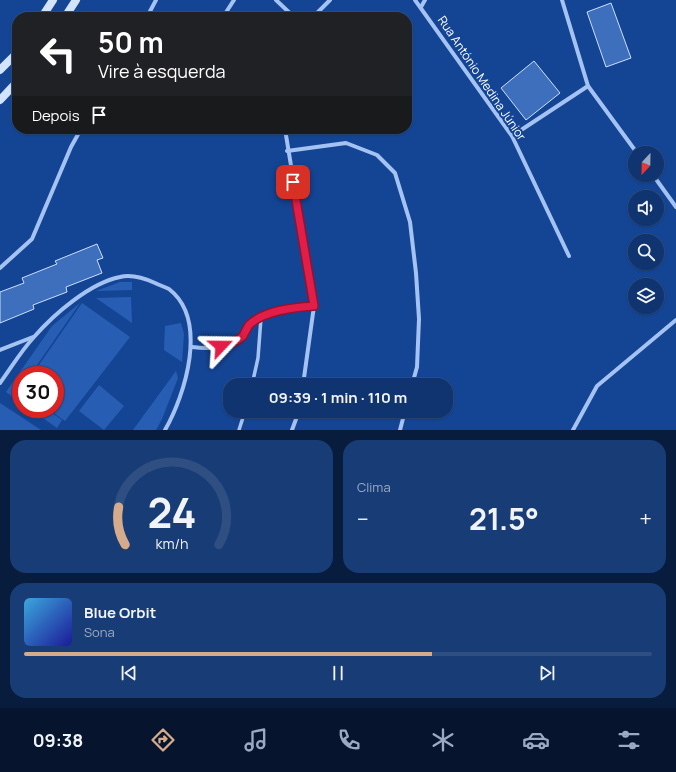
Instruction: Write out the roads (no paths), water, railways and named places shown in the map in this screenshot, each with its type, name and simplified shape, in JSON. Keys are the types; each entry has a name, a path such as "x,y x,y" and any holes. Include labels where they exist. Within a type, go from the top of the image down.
{"main road":[{"path":"45,12 53,0"},
{"path":"69,12 76,0"},
{"path":"0,70 12,58"},
{"path":"0,100 12,87"}],"street":[{"path":"150,12 156,0"},
{"path":"226,12 234,0"},
{"path":"276,0 289,12"},
{"path":"318,12 330,0"},
{"name":"Rua António Medina Júnior","path":"415,0 512,136 569,256"},
{"path":"421,7 425,0"},
{"path":"562,0 588,86 632,146"},
{"path":"512,136 588,86"},
{"path":"0,268 32,239 70,147 78,134"},
{"path":"286,134 314,306 304,378"},
{"path":"288,151 346,143 377,156 395,173 410,222 416,273 419,319 417,367 414,378"},
{"path":"658,182 676,207"},
{"path":"0,383 34,337 71,302 105,282 121,276 139,276 169,289 183,307 190,331 192,347 176,411 165,430"},
{"path":"192,347 221,346 234,342 242,336 250,325 260,318 289,308 314,306"},
{"path":"254,378 258,358 260,318"},
{"path":"574,430 597,386 676,320"},
{"path":"0,350 34,337"},
{"path":"239,430 243,418"},
{"path":"292,430 296,418"},
{"path":"400,430 403,418"}]}
